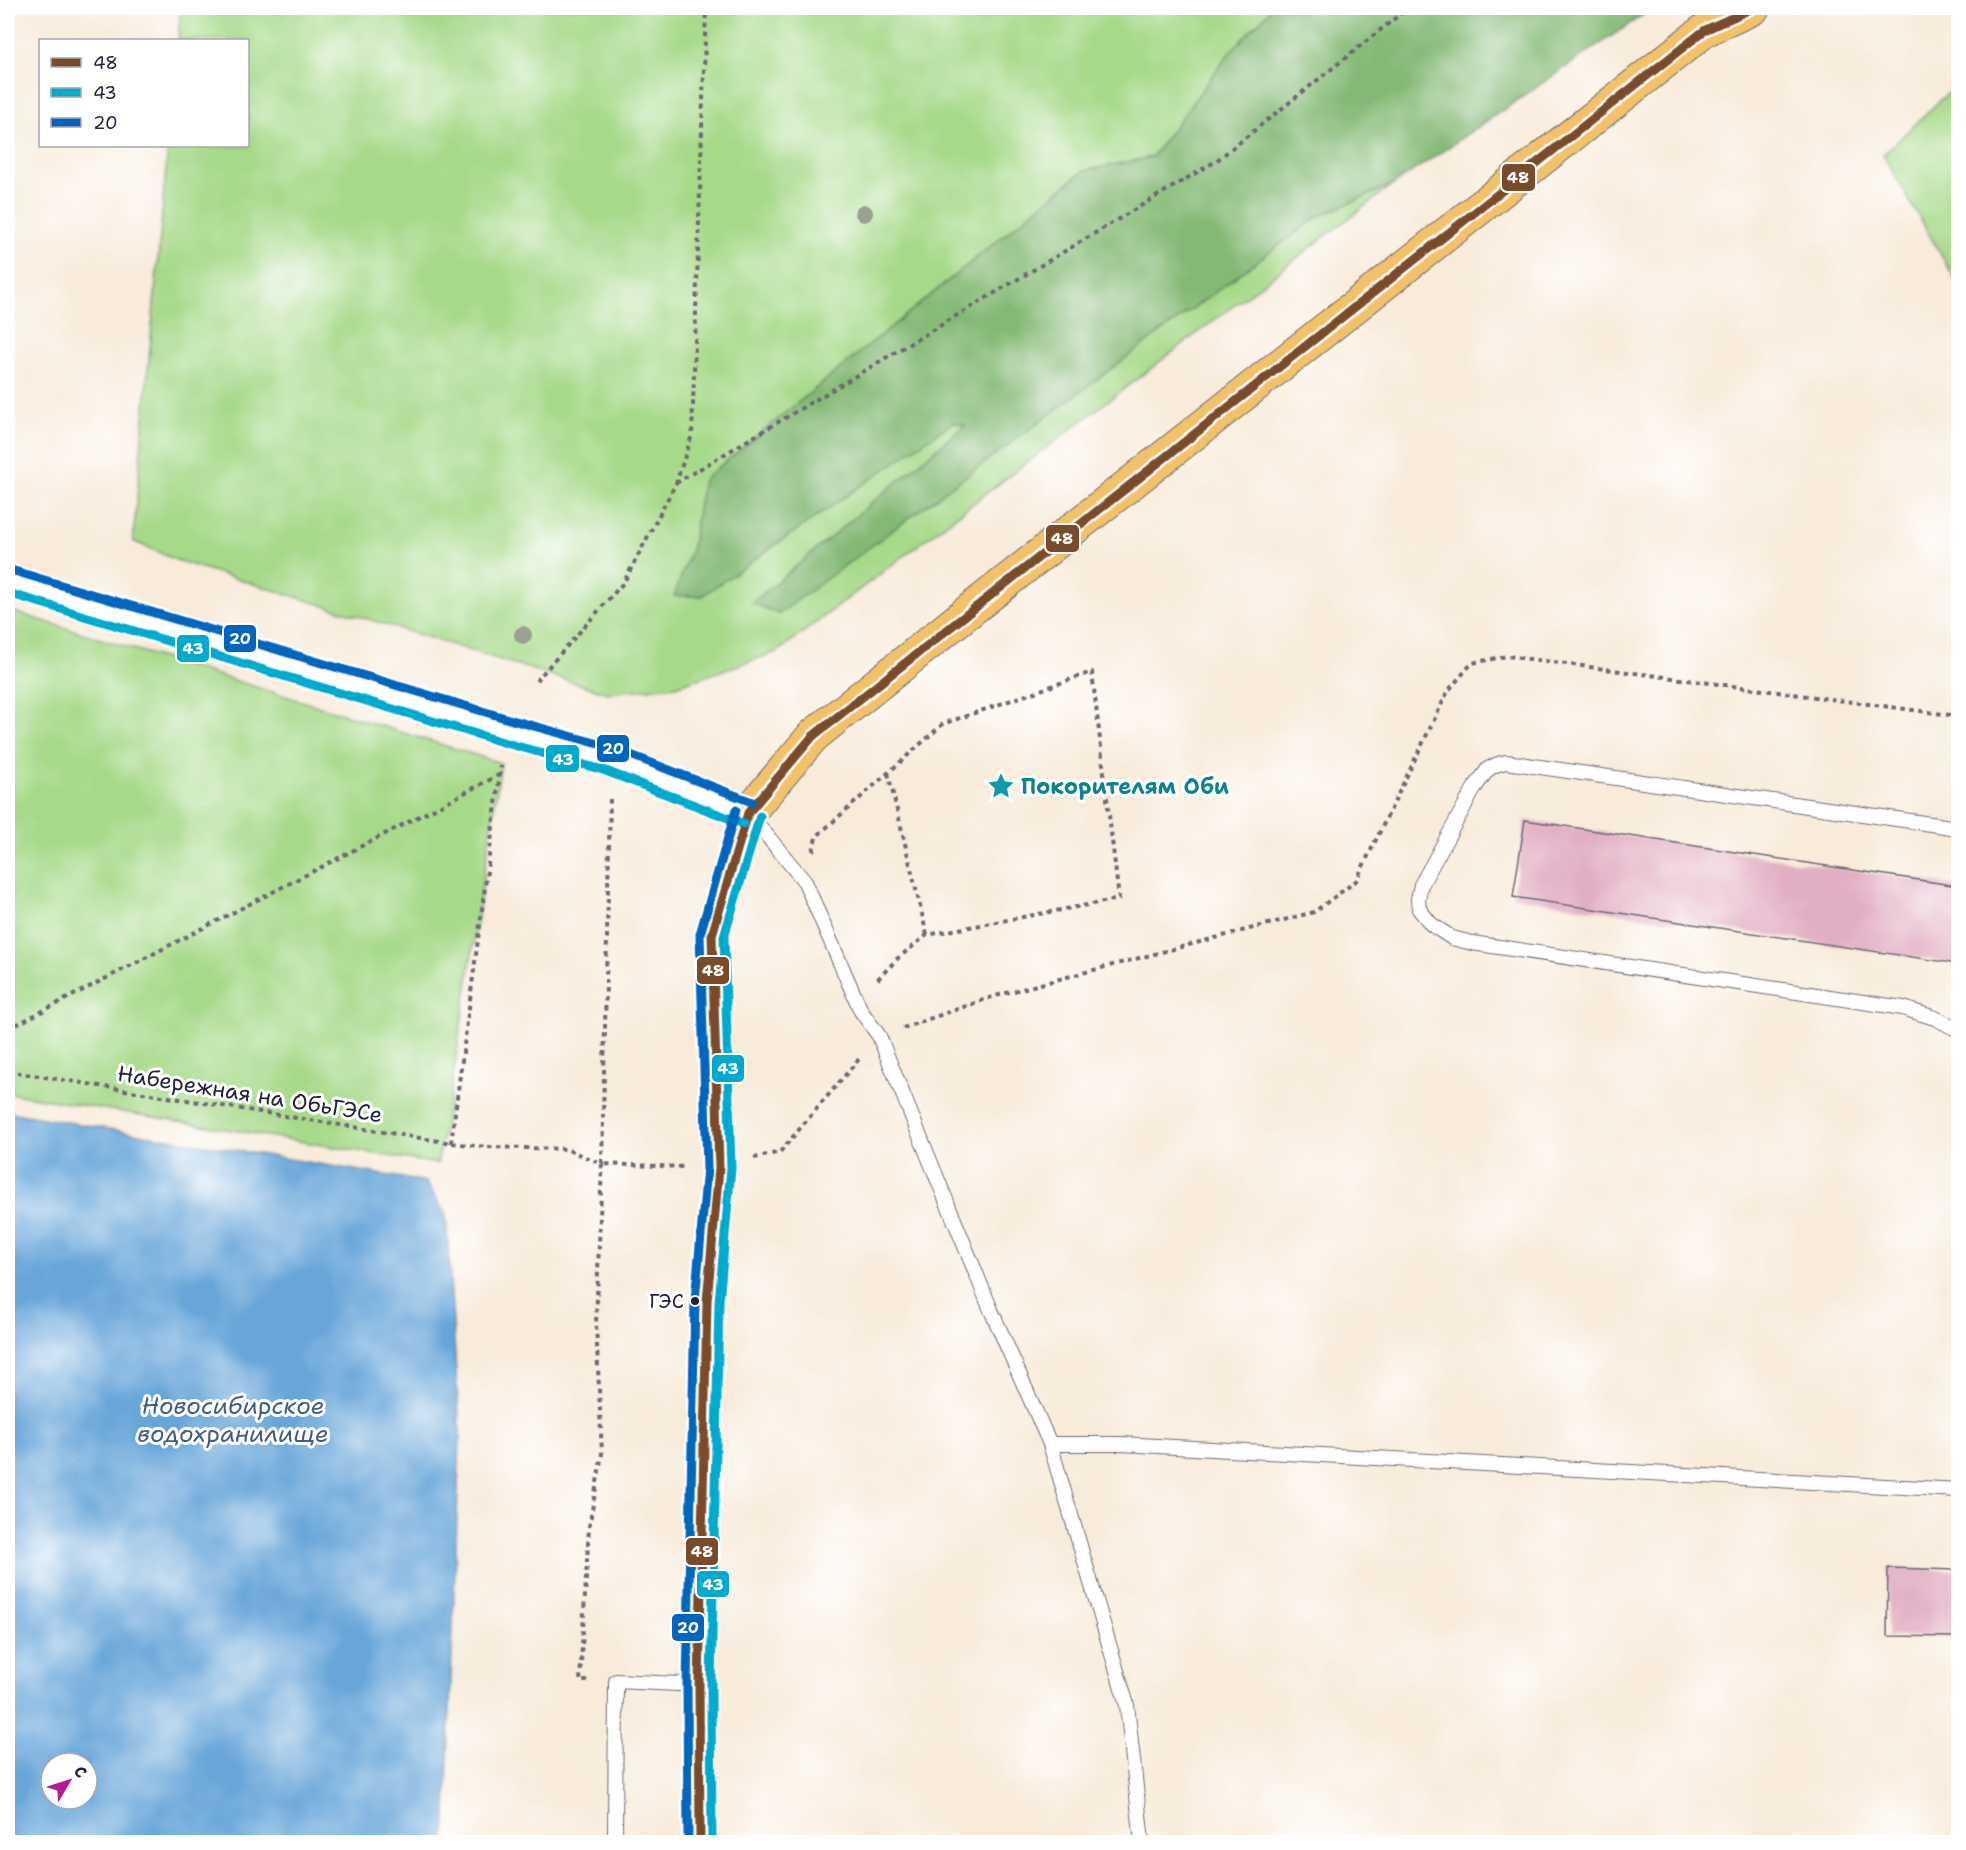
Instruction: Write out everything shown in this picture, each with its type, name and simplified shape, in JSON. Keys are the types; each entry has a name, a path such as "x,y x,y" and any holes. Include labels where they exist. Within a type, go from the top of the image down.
{"highway":[{"path":"699,1842 699,1685 706,1301 719,1168 712,935 748,813 813,736 955,622 1705,30 1753,8"}],"street":[{"path":"8,581 509,732 607,759 748,813"}],"lane":[{"path":"1959,828 1506,762 1488,769 1475,787 1421,885 1418,898 1419,909 1431,924 1452,938 1472,943 1903,1008 1935,1018 1959,1030"},
{"path":"748,813 805,882 856,1001 879,1036 991,1310 1050,1444 1127,1705 1142,1842"},
{"path":"1050,1444 1121,1444 1959,1490"},
{"path":"615,1842 616,1681 699,1685"}],"path":[{"path":"536,681 624,582 676,483 692,435 706,8"},
{"path":"676,483 1215,161 1408,8"},
{"path":"602,1164 719,1168 780,1152 879,1036 995,996 1314,912 1356,881 1448,691 1472,663 1507,656 1959,716"},
{"path":"805,882 816,837 943,724 1092,672 1119,899 927,935 898,958 856,1001"},
{"path":"451,1143 499,775 509,732"},
{"path":"888,774 927,935"},
{"path":"8,1029 499,775"},
{"path":"610,795 596,1324 602,1454 589,1527 580,1681 616,1681"},
{"name":"Набережная на ОбьГЭСе","path":"8,1071 451,1143 487,1147 566,1149 602,1164"}],"green space":[{"path":"181,8 1272,8 1231,51 1152,157 1083,171 703,480 692,547 675,596 953,422 965,425 753,603 778,614 1317,217 1394,184 777,652 676,686 608,693 176,560 133,541 168,147 249,147 249,39 178,39"},
{"path":"1272,8 1653,8 1394,184 1317,217 779,614 752,603 965,425 953,422 702,596 674,596 692,547 703,480 1083,171 1152,157 1231,51"},
{"path":"1958,83 1958,284 1883,155"},
{"path":"8,610 501,763 449,1104 437,1164 8,1093"}],"water":[{"name":"Новосибирское водохранилище","path":"8,1112 426,1182 446,1214 460,1434 445,1842 8,1842"}],"building":[{"path":"1525,820 1958,886 1958,964 1513,897"},
{"path":"1888,1568 1958,1570 1958,1637 1887,1636"}],"transit line":[{"name":"48","path":"700,1842 699,1685 707,1301 719,1168 712,935 748,813 813,736 1705,30 1753,8"},
{"name":"20","path":"11,570 512,720 610,747 752,802"},
{"name":"43","path":"8,593 603,770 744,824"},
{"name":"20","path":"688,1842 687,1685 695,1301 707,1168 700,934 736,810"},
{"name":"43","path":"712,1842 711,1685 719,1302 731,1168 724,937 760,816"}],"place":[{"name":"Покорителям Оби","path":"1001,786"},
{"name":"ГЭС","path":"695,1301"}]}
